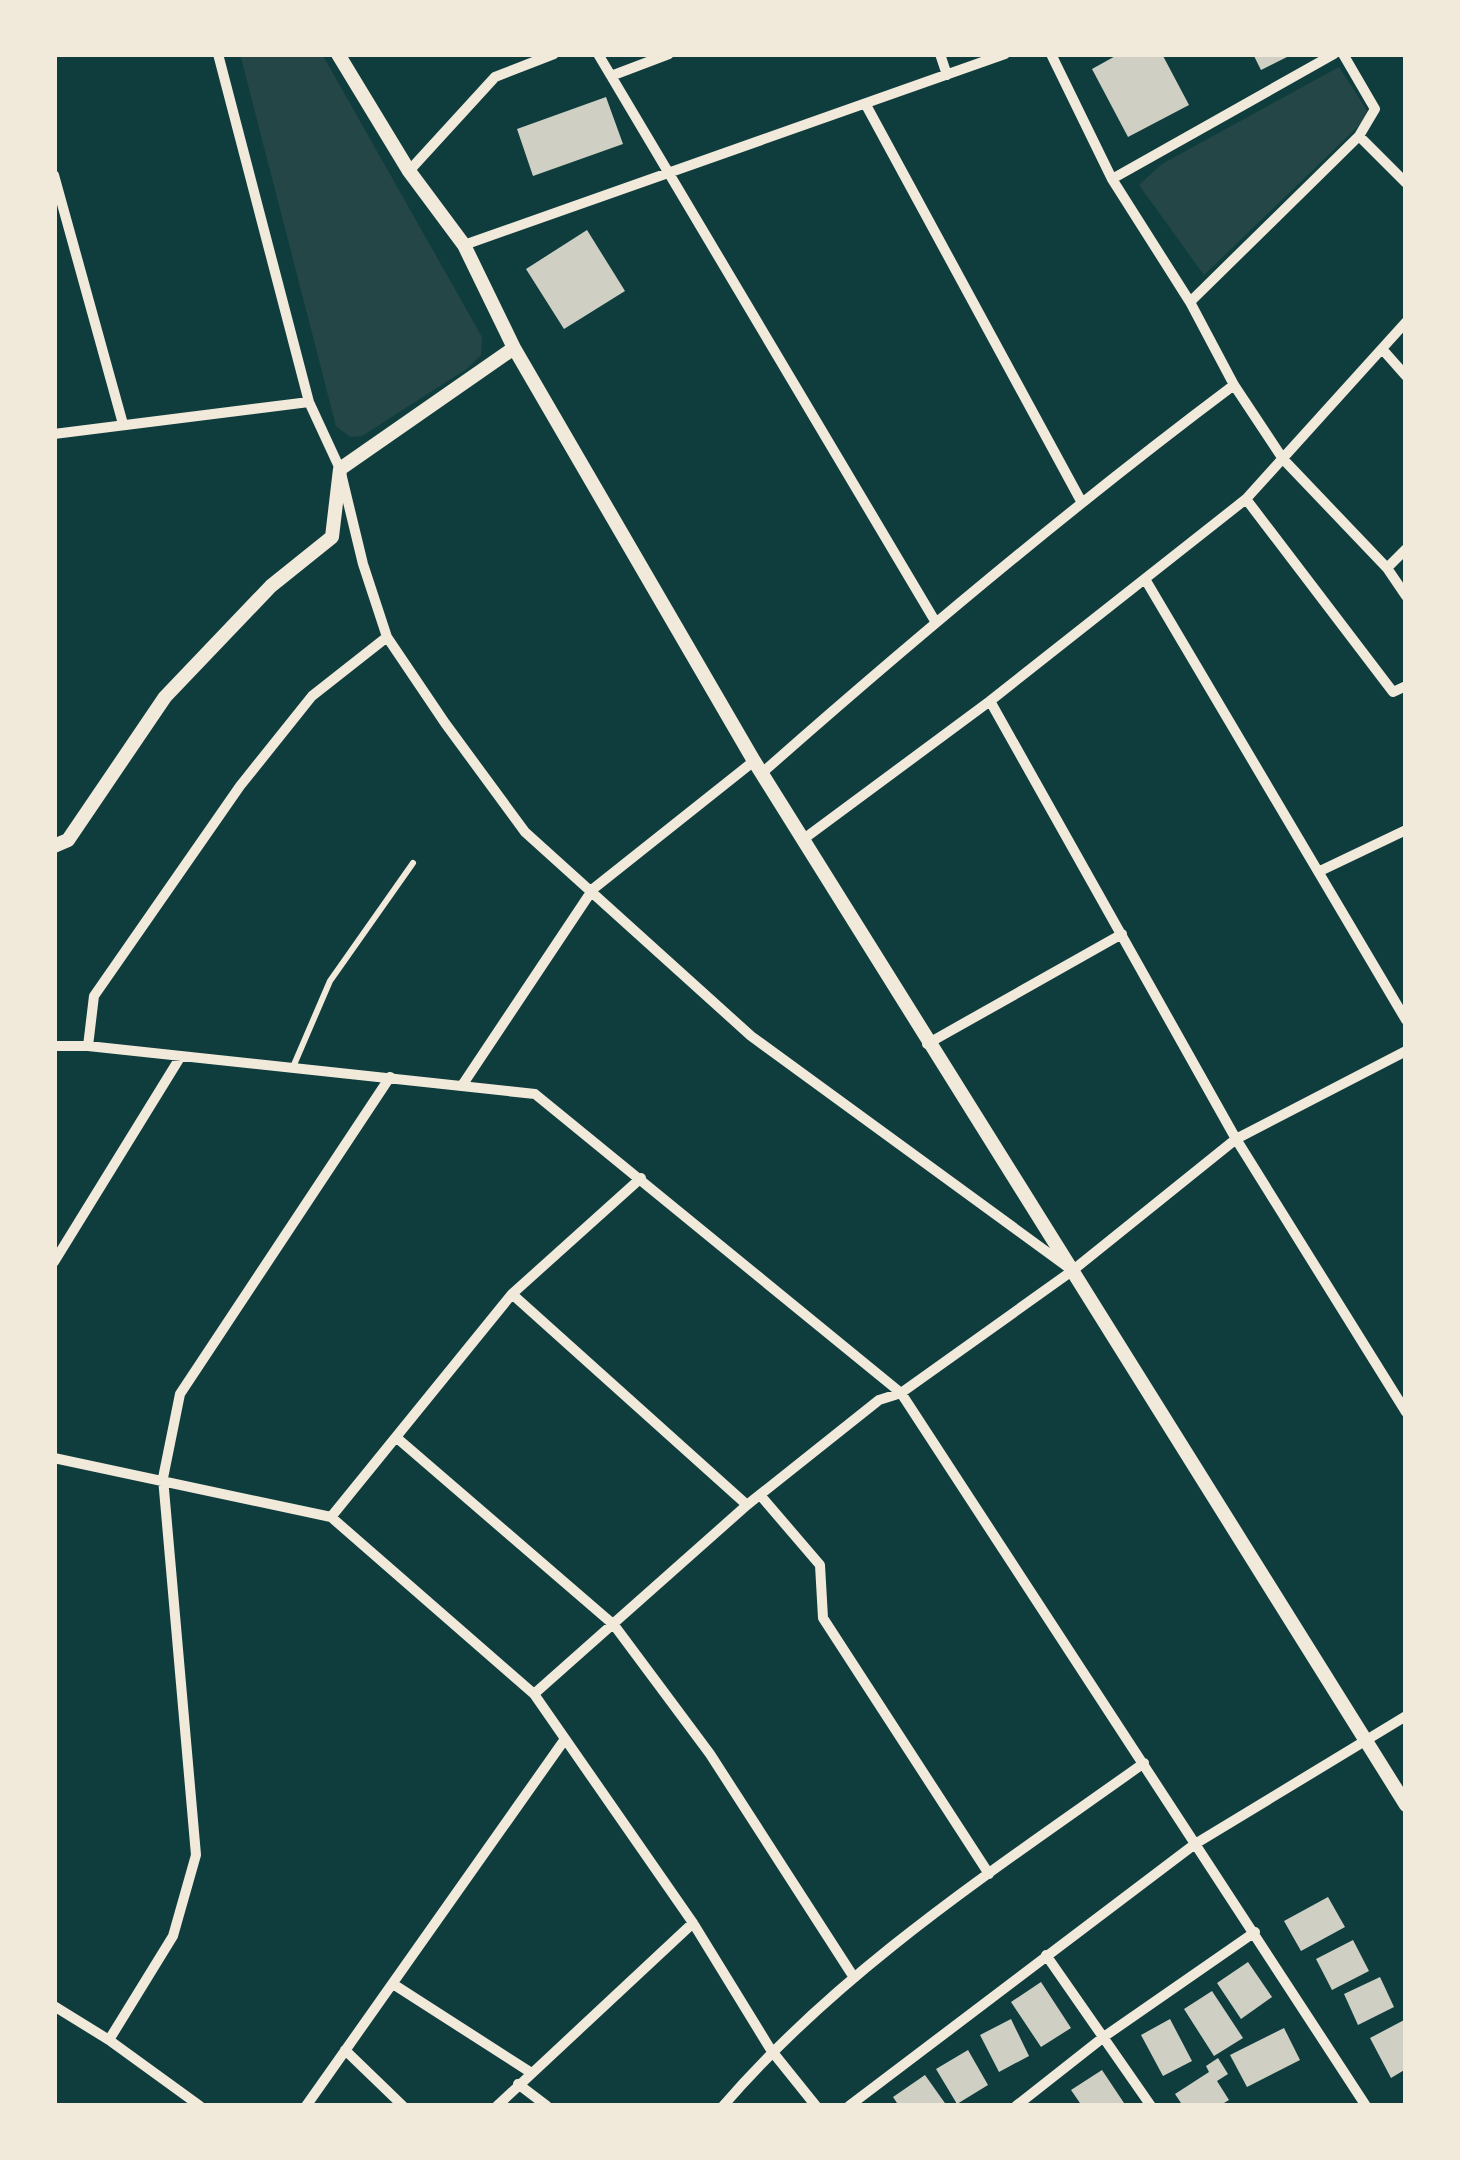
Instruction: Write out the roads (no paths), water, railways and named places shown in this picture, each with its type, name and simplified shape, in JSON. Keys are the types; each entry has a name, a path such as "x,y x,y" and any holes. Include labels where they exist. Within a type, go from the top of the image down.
{"street":[{"path":"218,54 309,402 340,469 387,637 525,832 751,1036 1072,1271"},
{"path":"338,54 409,171 464,245 514,348 758,767 1406,1805"},
{"path":"409,171 495,76 554,54"},
{"path":"598,54 935,620"},
{"path":"611,76 669,54"},
{"path":"940,54 947,75"},
{"path":"464,245 1005,54"},
{"path":"1051,54 1112,179 1190,302 1234,385 1283,459 1387,568 1406,596"},
{"path":"1112,179 1334,54"},
{"path":"1190,302 1359,136 1376,109 1343,54"},
{"path":"866,106 1081,501"},
{"path":"1359,136 1406,183"},
{"path":"54,175 60,226 123,424"},
{"path":"805,838 990,701 1246,500 1406,322"},
{"path":"54,846 68,840 165,698 271,586 332,537 340,469 514,348"},
{"path":"1383,350 1406,376"},
{"path":"464,1084 593,889 758,767 1081,501 1234,385"},
{"path":"54,434 309,402"},
{"path":"1246,500 1393,692 1406,686"},
{"path":"1387,568 1406,549"},
{"path":"1145,579 1406,1020"},
{"path":"88,1046 94,996 240,786 312,696 387,637"},
{"path":"990,701 1236,1139 1406,1412"},
{"path":"1320,871 1406,830"},
{"path":"927,1044 1121,934"},
{"path":"54,1046 535,1094 641,1178 901,1393 1366,2106"},
{"path":"533,1694 747,1505 879,1400 901,1393 1072,1271 1236,1139 1406,1052"},
{"path":"54,1262 181,1056"},
{"path":"109,2040 173,1936 196,1855 163,1478 180,1394 390,1077"},
{"path":"331,1517 512,1294 641,1178"},
{"path":"512,1294 747,1505"},
{"path":"397,1438 614,1624 710,1754 854,1976"},
{"path":"54,1458 331,1517 533,1694 693,1923 772,2050 816,2106"},
{"path":"760,1496 820,1565 823,1618 989,1874"},
{"path":"849,2106 1195,1844 1406,1716"},
{"path":"306,2106 566,1739"},
{"path":"723,2106 772,2050 854,1976 1144,1763"},
{"path":"497,2106 693,1923"},
{"path":"1016,2106 1105,2036 1255,1932"},
{"path":"1046,1955 1151,2106"},
{"path":"393,1984 530,2072"},
{"path":"54,2006 196,2105"},
{"path":"345,2050 403,2106"},
{"path":"518,2084 547,2106"}],"lane":[{"path":"293,1067 330,981 413,863"}]}
